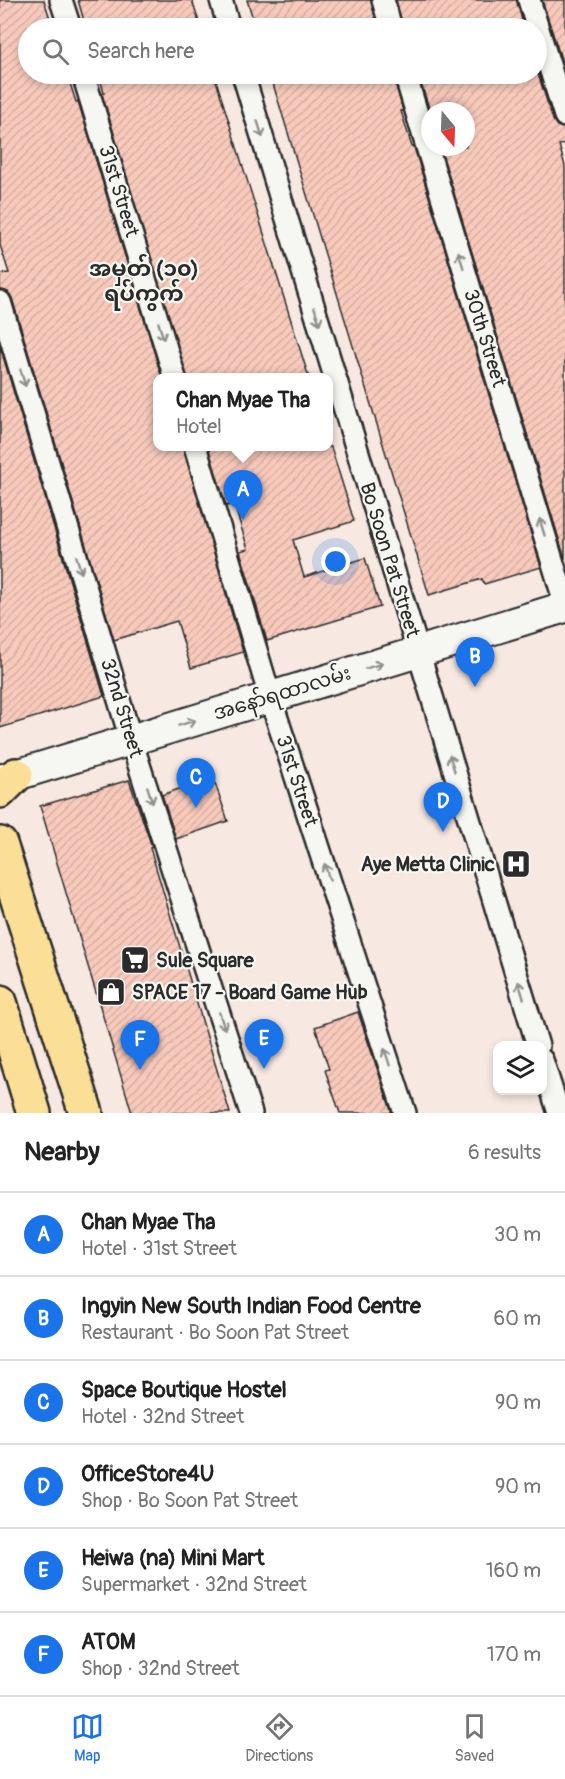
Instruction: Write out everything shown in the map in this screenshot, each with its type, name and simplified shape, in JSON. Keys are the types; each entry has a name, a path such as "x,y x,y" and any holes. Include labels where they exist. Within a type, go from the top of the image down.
{"main road":[{"name":"အနော်ရထာလမ်း","path":"5,782 131,740 565,605"},
{"path":"0,844 86,1113"},
{"path":"0,1002 34,1113"}],"street":[{"path":"61,0 67,18"},
{"path":"221,0 227,18"},
{"path":"383,0 389,18"},
{"path":"529,0 535,18"},
{"path":"547,58 565,116"},
{"name":"31st Street","path":"86,84 173,373"},
{"name":"Bo Soon Pat Street","path":"246,84 536,1041"},
{"name":"30th Street","path":"408,84 565,605"},
{"name":"32nd Street","path":"0,302 131,740 251,1113"},
{"name":"31st Street","path":"196,451 270,697 405,1113"},
{"path":"547,1073 559,1113"}],"building":[{"path":"0,0 44,0 50,18 18,18 18,84 70,84 76,102 78,101 160,373 153,373 153,451 184,451 243,652 191,668 177,621 114,640 12,298 8,292 0,290 0,274 9,273 0,245"},
{"path":"78,0 192,0 198,18 83,18"},
{"path":"247,0 371,0 376,18 253,18"},
{"path":"396,0 517,0 522,18 400,18"},
{"path":"542,0 565,0 565,65 563,65"},
{"path":"102,84 217,84 307,373 186,373 102,94 104,93"},
{"path":"273,84 396,84 403,111 401,111 412,147 414,147 541,567 484,584 482,579 429,595"},
{"path":"421,84 541,84 553,120 557,126 565,128 565,144 559,145 565,166 565,559 443,156 475,156 475,102 427,102"},
{"path":"0,346 104,696 0,728"},
{"path":"209,451 332,451 354,521 293,540 304,577 365,558 380,607 267,641 240,551 248,549 234,504 226,506"},
{"path":"213,777 228,821 176,839 162,795"},
{"name":"Sule Square","path":"129,780 152,847 150,848 230,1113 132,1113 40,806"},
{"path":"358,1012 392,1113 340,1113 325,1070 329,1069 315,1027"}],"place":[{"name":"Chan Myae Tha","path":"243,520"},
{"name":"Ingyin New South Indian Food Centre","path":"475,687"},
{"name":"Space Boutique Hostel","path":"196,808"},
{"name":"OfficeStore4U","path":"443,832"},
{"name":"Aye Metta Clinic","path":"516,864"},
{"name":"Sule Square","path":"135,960"},
{"name":"SPACE 17 - Board Game Hub","path":"111,992"},
{"name":"Heiwa (na) Mini Mart","path":"264,1069"},
{"name":"ATOM","path":"140,1070"}],"district":[{"name":"အမှတ် (၁၀) ရပ်ကွက်","path":"144,282"}]}
